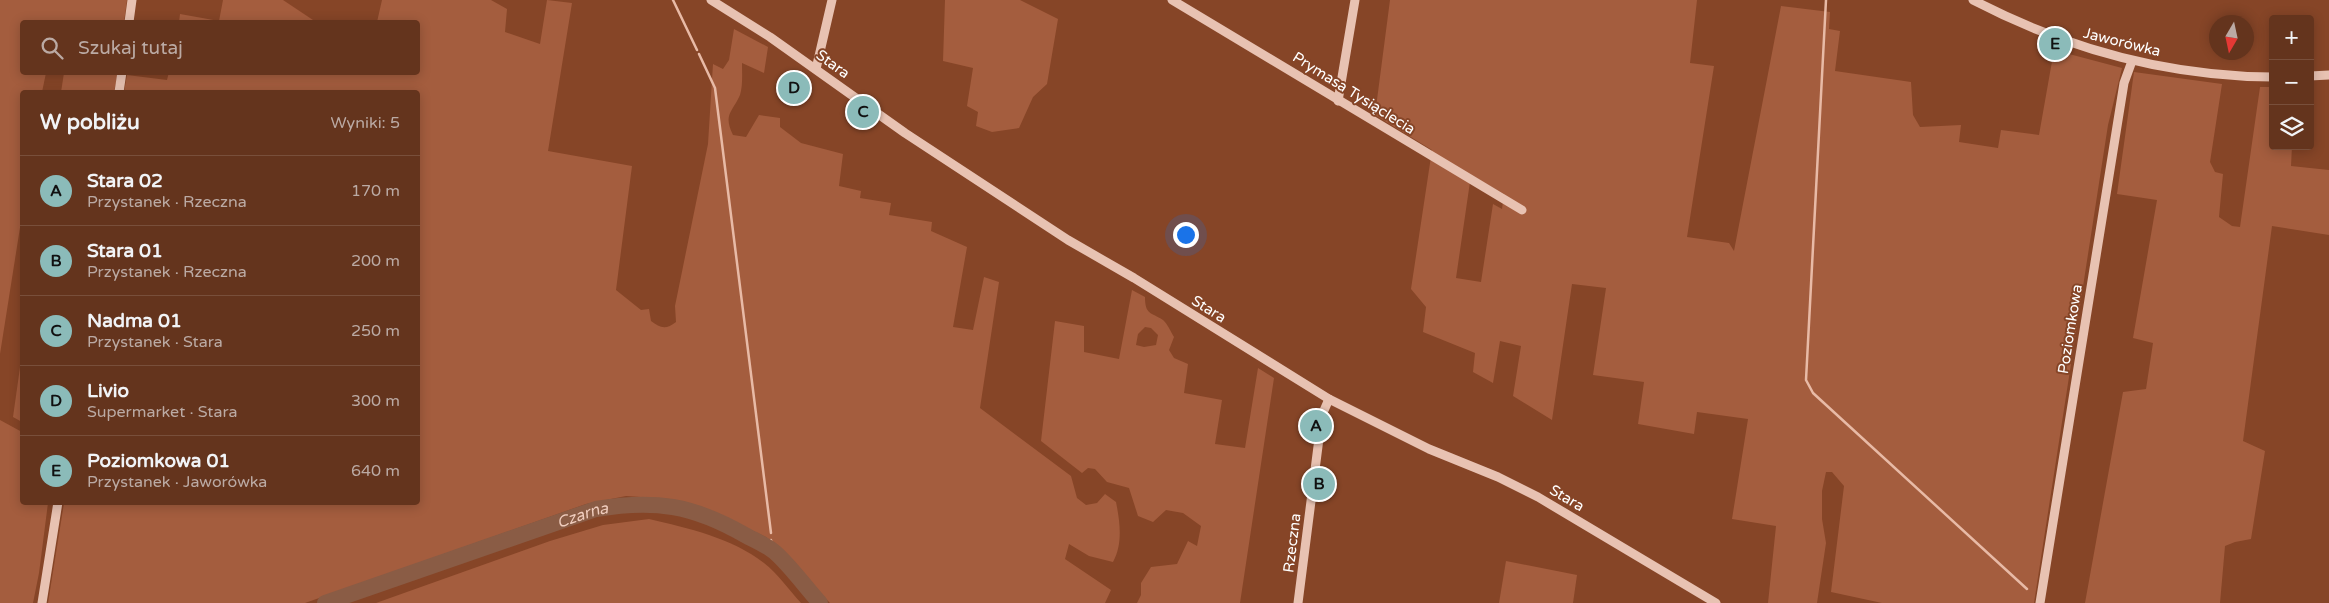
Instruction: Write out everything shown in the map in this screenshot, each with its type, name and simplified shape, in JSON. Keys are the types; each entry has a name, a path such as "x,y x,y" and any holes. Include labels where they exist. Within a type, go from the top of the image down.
{"street":[{"path":"129,20 132,0"},
{"name":"Stara","path":"711,0 816,69 905,133 1060,235 1134,278 1329,399 1429,449 1498,477 1538,497 1716,603"},
{"path":"816,69 832,0"},
{"name":"Prymasa Tysiąclecia","path":"1172,0 1265,54 1338,101 1522,210"},
{"path":"1338,101 1355,0"},
{"name":"Jaworówka","path":"1974,0 2008,18 2082,48 2132,61 2224,75 2269,77"},
{"name":"Poziomkowa","path":"2040,603 2124,83 2132,61"},
{"path":"119,90 122,75"},
{"path":"2314,76 2329,75"},
{"name":"Rzeczna","path":"1298,603 1322,415 1329,399"},
{"path":"42,603 58,505"}],"shaded area":[{"path":"0,0 127,0 124,20 20,20 20,75 46,75 42,90 20,90 20,228 0,354"},
{"path":"223,0 283,0 313,20 219,20"},
{"path":"382,0 491,0 507,9 505,32 540,44 547,0 572,3 548,151 632,166 616,290 641,310 649,309 651,321 663,327 676,322 675,306 708,144 713,64 723,69 729,60 734,29 768,47 764,73 742,63 741,91 729,118 733,135 746,137 759,115 780,118 780,127 801,143 843,154 839,186 861,191 860,198 891,203 889,215 932,222 931,231 967,247 953,327 973,330 984,277 999,282 980,408 1071,476 1077,498 1086,505 1097,503 1105,494 1116,502 1119,540 1113,562 1089,556 1069,544 1065,559 1111,590 1105,603 830,603 766,537 712,512 669,499 626,496 586,504 305,603 48,603 64,505 420,505 420,90 124,90 127,75 167,80 168,75 420,75 420,20 377,20"},
{"path":"945,0 1020,0 1058,19 1047,84 1033,97 1019,128 992,132 976,126 978,112 967,106 973,68 943,61"},
{"path":"1390,0 1697,0 1690,63 1714,66 1687,237 1729,243 1734,251 1781,6 1830,12 1829,29 1840,31 1835,71 1911,82 1913,115 1920,127 1961,125 1959,142 1998,148 2001,130 2039,135 2054,50 2122,68 2108,125 2034,603 1882,603 1831,592 1844,486 1832,472 1826,472 1822,491 1822,519 1826,543 1817,603 1768,603 1776,526 1732,519 1748,419 1697,412 1694,434 1638,424 1644,382 1593,375 1606,288 1572,284 1552,420 1513,396 1521,346 1500,341 1493,383 1473,372 1475,353 1423,332 1426,307 1411,289 1432,150 1375,115","holes":["1471,175 1504,194 1502,209 1493,204 1481,282 1456,278"]},
{"path":"180,14 213,20 179,20"},
{"path":"2134,72 2222,84 2210,162 2215,172 2223,174 2219,217 2232,226 2240,227 2260,87 2269,87 2269,150 2292,150 2291,166 2329,170 2329,235 2272,226 2243,441 2265,451 2251,539 2225,546 2220,603 2085,603 2123,392 2146,389 2153,343 2133,338 2157,200 2117,194"},
{"path":"64,75 118,75 114,90 61,90"},
{"path":"1132,290 1145,297 1148,310 1167,325 1174,337 1169,350 1174,358 1188,364 1184,393 1222,400 1215,444 1245,448 1258,368 1274,378 1240,603 1137,603 1141,595 1141,583 1151,567 1177,564 1188,541 1197,546 1201,526 1183,513 1166,510 1153,522 1138,516 1129,488 1107,482 1095,469 1088,468 1082,473 1041,441 1055,321 1084,326 1084,352 1119,359","holes":["1145,327 1151,328 1158,335 1156,345 1144,347 1136,345 1138,334"]},
{"path":"20,367 20,421 13,417"},
{"path":"0,420 20,431 20,505 48,505 33,603 0,603"},
{"path":"649,519 694,530 724,540 751,554 769,567 801,603 376,603 550,541 603,525"},
{"path":"1506,561 1577,575 1573,603 1499,603"}],"waterway":[{"path":"673,0 697,50"},
{"path":"1826,0 1806,380 1813,393 2027,589"},
{"path":"699,54 715,88 771,533"},
{"name":"Czarna","path":"325,603 596,509 636,505 655,505 690,511 726,525 762,544 784,561 820,603"},
{"name":"Czarna","path":"771,540 773,550"}],"place":[{"name":"Poziomkowa 01","path":"2055,44"},
{"name":"Livio","path":"794,88"},
{"name":"Nadma 01","path":"863,112"},
{"name":"Stara 02","path":"1316,426"},
{"name":"Stara 01","path":"1319,484"}]}
